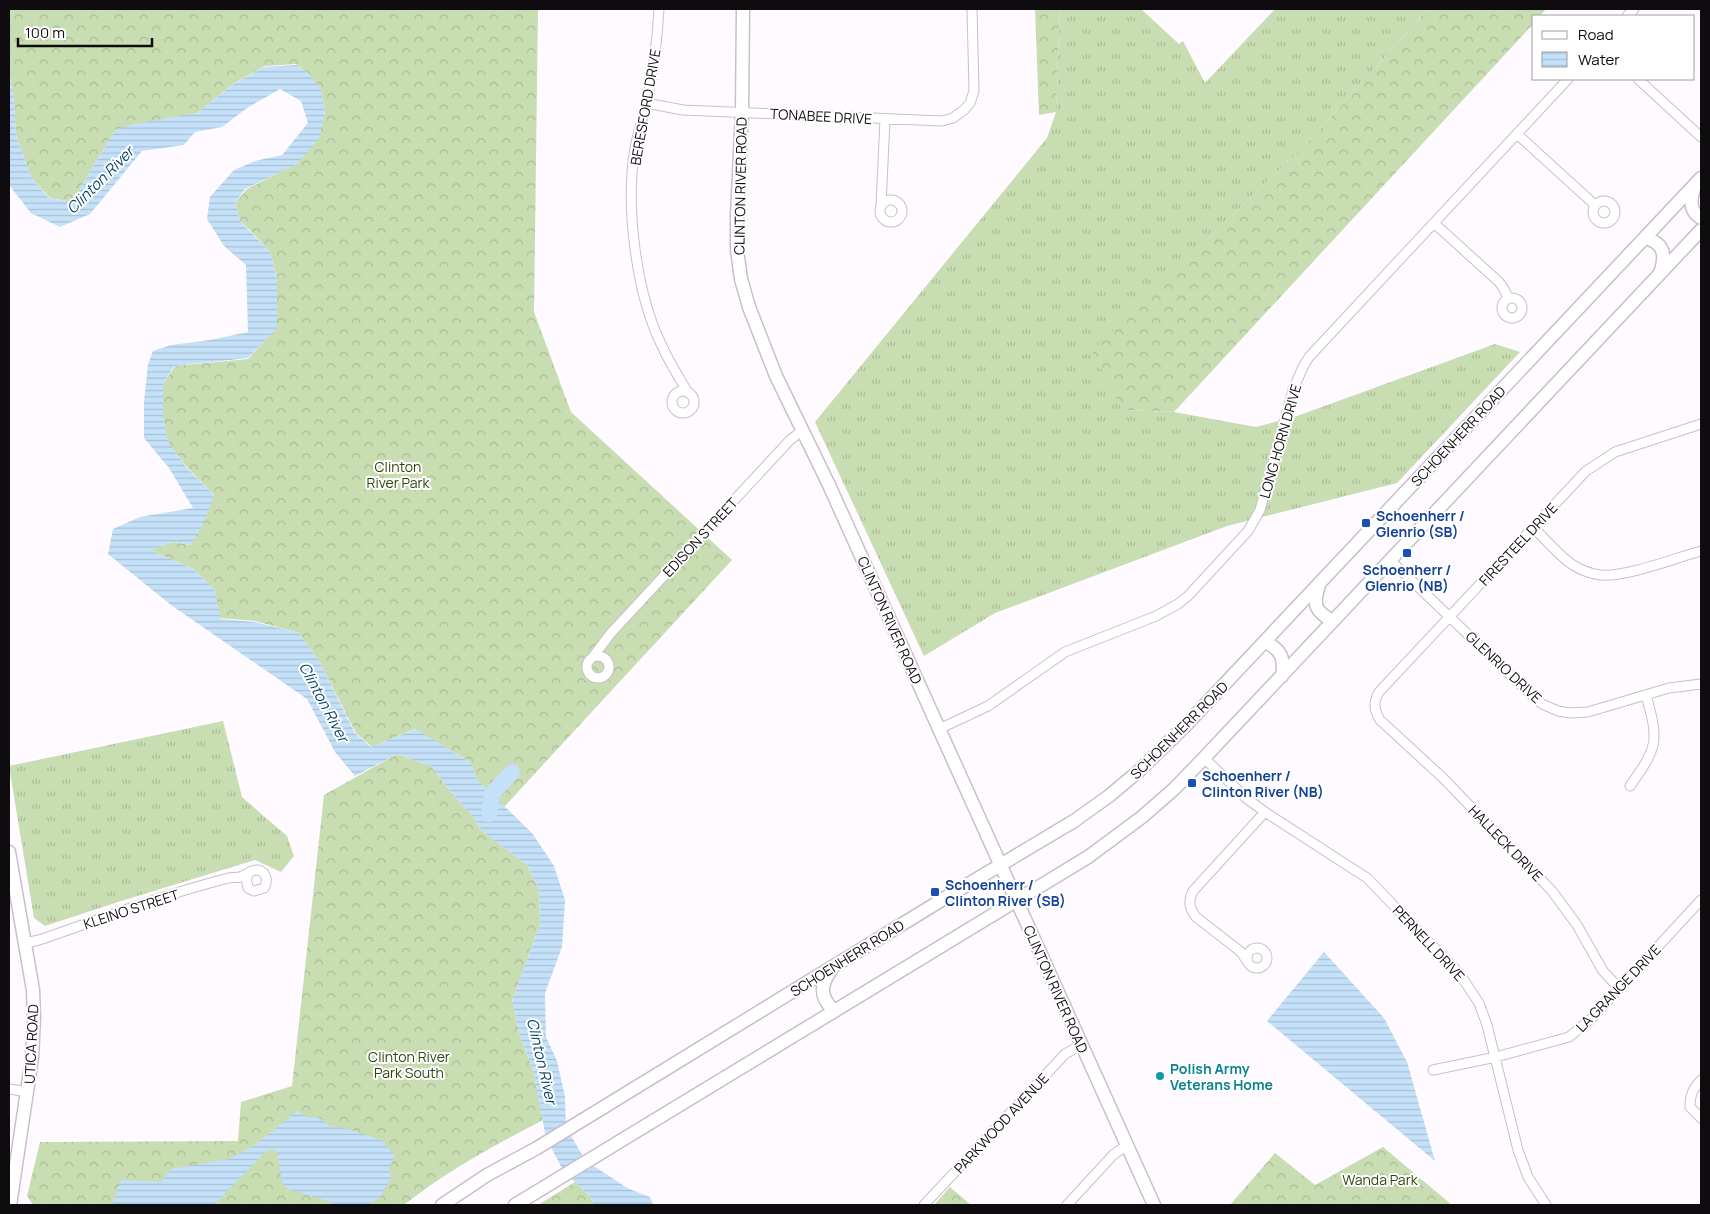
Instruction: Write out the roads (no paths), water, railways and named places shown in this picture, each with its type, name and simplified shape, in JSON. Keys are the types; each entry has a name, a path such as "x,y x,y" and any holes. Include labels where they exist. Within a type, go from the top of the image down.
{"main road":[{"name":"CLINTON RIVER ROAD","path":"743,9 742,112 737,250 741,279 749,308 766,352 829,485 1154,1205"},
{"path":"1698,181 1692,195 1692,208 1694,213 1701,218"},
{"name":"SCHOENHERR ROAD","path":"442,1205 487,1175 537,1148 1074,821 1109,796 1170,742 1698,181"},
{"path":"515,1205 1017,901 1088,857 1127,829 1174,788 1204,758 1701,230"},
{"path":"1645,238 1656,242 1663,252 1664,257 1660,273"},
{"path":"1319,585 1316,596 1317,608 1325,617 1333,621"},
{"path":"1265,642 1277,649 1281,654 1283,660 1282,676"},
{"name":"UTICA ROAD","path":"9,852 34,1004 32,1058 28,1092 10,1205"},
{"path":"835,966 826,977 822,991 826,1003 835,1011"}],"street":[{"name":"BERESFORD DRIVE","path":"658,9 654,62 635,150 631,199 636,256 644,293 658,336 688,393"},
{"name":"TONABEE DRIVE","path":"646,103 683,110 942,121 953,118 970,103 974,92 972,9"},
{"name":"LONG HORN DRIVE","path":"939,729 988,706 1065,652 1156,616 1188,596 1248,531 1260,510 1293,390 1300,372 1309,358 1567,80"},
{"path":"1639,80 1701,137"},
{"path":"883,192 900,205 901,212 899,218 893,222 886,221 881,216 885,119"},
{"path":"1517,134 1595,205"},
{"path":"881,206 887,201 894,201"},
{"path":"1434,222 1499,282 1508,298"},
{"path":"674,395 681,391 688,393 693,398 693,405 689,411 683,413 676,411 672,405 674,395 678,388 679,377"},
{"name":"FIRESTEEL DRIVE","path":"1376,713 1374,702 1379,692 1586,471 1615,452 1701,424"},
{"name":"EDISON STREET","path":"592,658 611,633 790,440 802,431"},
{"path":"1534,528 1572,565 1586,572 1600,575 1615,575 1633,571 1701,551"},
{"name":"GLENRIO DRIVE","path":"1390,560 1542,704 1570,713 1588,712 1668,688 1701,684"},
{"path":"602,646 608,666 607,673 602,677 595,678 587,670 588,663 592,658 599,657 605,660"},
{"path":"1630,786 1649,760 1655,740 1655,729 1646,694"},
{"name":"HALLECK DRIVE","path":"1376,713 1387,727 1443,778 1552,891 1577,924 1603,971 1619,988"},
{"name":"PERNELL DRIVE","path":"1204,758 1246,798 1265,812 1362,874 1377,887 1459,973 1479,1003 1487,1024 1518,1150 1528,1177 1546,1205"},
{"path":"1241,952 1261,949 1266,953 1267,960 1264,966 1258,968 1251,967 1241,952 1196,917 1192,911 1190,897 1193,890 1265,812"},
{"path":"238,877 246,885 251,890 258,892 264,888 267,882 265,875 260,871 250,872 246,878 246,885"},
{"name":"KLEINO STREET","path":"25,943 200,886 227,878 238,877 250,872"},
{"name":"LA GRANGE DRIVE","path":"1433,1070 1496,1057 1569,1038 1591,1019 1701,900"},
{"path":"1247,961 1247,955 1251,949"},
{"name":"PARKWOOD AVENUE","path":"924,1205 1065,1054 1081,1045"},
{"path":"1701,1080 1691,1092 1690,1107 1701,1118"},
{"path":"9,1088 28,1092"},
{"path":"1066,1205 1113,1155 1127,1145"}],"water":[{"name":"Clinton River","path":"297,65 310,75 321,89 325,111 319,139 297,164 245,189 235,203 240,221 270,252 277,280 277,328 248,358 174,366 163,384 163,417 168,441 186,467 214,495 203,525 191,545 173,542 150,550 193,569 214,589 221,619 255,622 299,633 319,661 355,733 371,747 416,729 471,763 477,780 532,833 554,866 565,900 562,947 545,993 546,1037 557,1061 565,1097 566,1127 585,1160 627,1188 650,1197 653,1205 594,1205 589,1195 564,1172 546,1138 533,1070 520,1035 512,1001 540,924 539,889 527,865 481,830 473,816 455,797 431,766 397,754 355,776 335,752 307,699 171,605 108,554 113,529 140,517 193,508 169,468 144,438 144,402 148,364 153,351 171,345 210,340 248,332 246,265 224,246 207,219 210,197 234,170 255,161 282,155 308,123 301,101 280,89 247,108 222,127 195,132 184,145 142,151 90,214 60,227 31,213 9,185 9,72 14,101 16,135 32,179 49,198 72,202 115,130 135,124 197,113 232,85 264,67"},
{"path":"1324,952 1384,1018 1407,1062 1435,1161 1267,1021"},
{"path":"297,1111 310,1118 318,1117 333,1128 341,1127 381,1140 395,1156 389,1168 391,1178 379,1199 366,1205 334,1205 332,1202 288,1189 282,1183 277,1151 267,1150 214,1205 112,1205 121,1180 161,1182 171,1169 229,1159 255,1145"}],"waterway":[{"path":"489,814 492,794 512,772"}],"place":[{"name":"Schoenherr / Glenrio (SB)","path":"1366,523"},
{"name":"Schoenherr / Glenrio (NB)","path":"1407,553"},
{"name":"Schoenherr / Clinton River (NB)","path":"1192,783"},
{"name":"Schoenherr / Clinton River (SB)","path":"935,892"},
{"name":"Polish Army Veterans Home","path":"1160,1076"}],"park label":[{"name":"Clinton River Park","path":"398,474"},
{"name":"Clinton River Park South","path":"409,1064"},
{"name":"Wanda Park","path":"1380,1179"}]}
